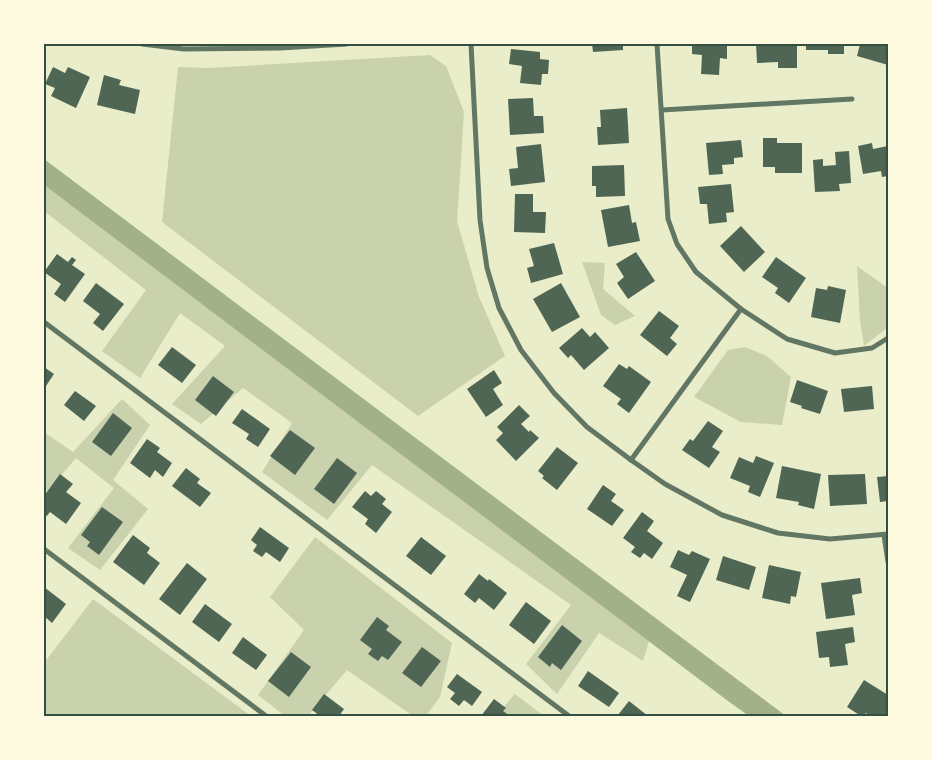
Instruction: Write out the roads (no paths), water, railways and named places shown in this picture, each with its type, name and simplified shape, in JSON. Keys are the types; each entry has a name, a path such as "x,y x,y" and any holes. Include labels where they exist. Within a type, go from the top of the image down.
{"street":[{"path":"142,44 184,49 347,44"},
{"path":"471,44 480,220 487,268 499,308 521,350 554,393 586,426 631,460 666,484 722,515 778,533 830,539 886,535 888,562"},
{"path":"657,44 668,218 677,244 696,272 741,309 787,339 835,353 872,348 888,338"},
{"path":"662,110 852,99"},
{"path":"631,460 741,309"},
{"path":"44,322 569,716"},
{"path":"44,549 266,716"}]}
